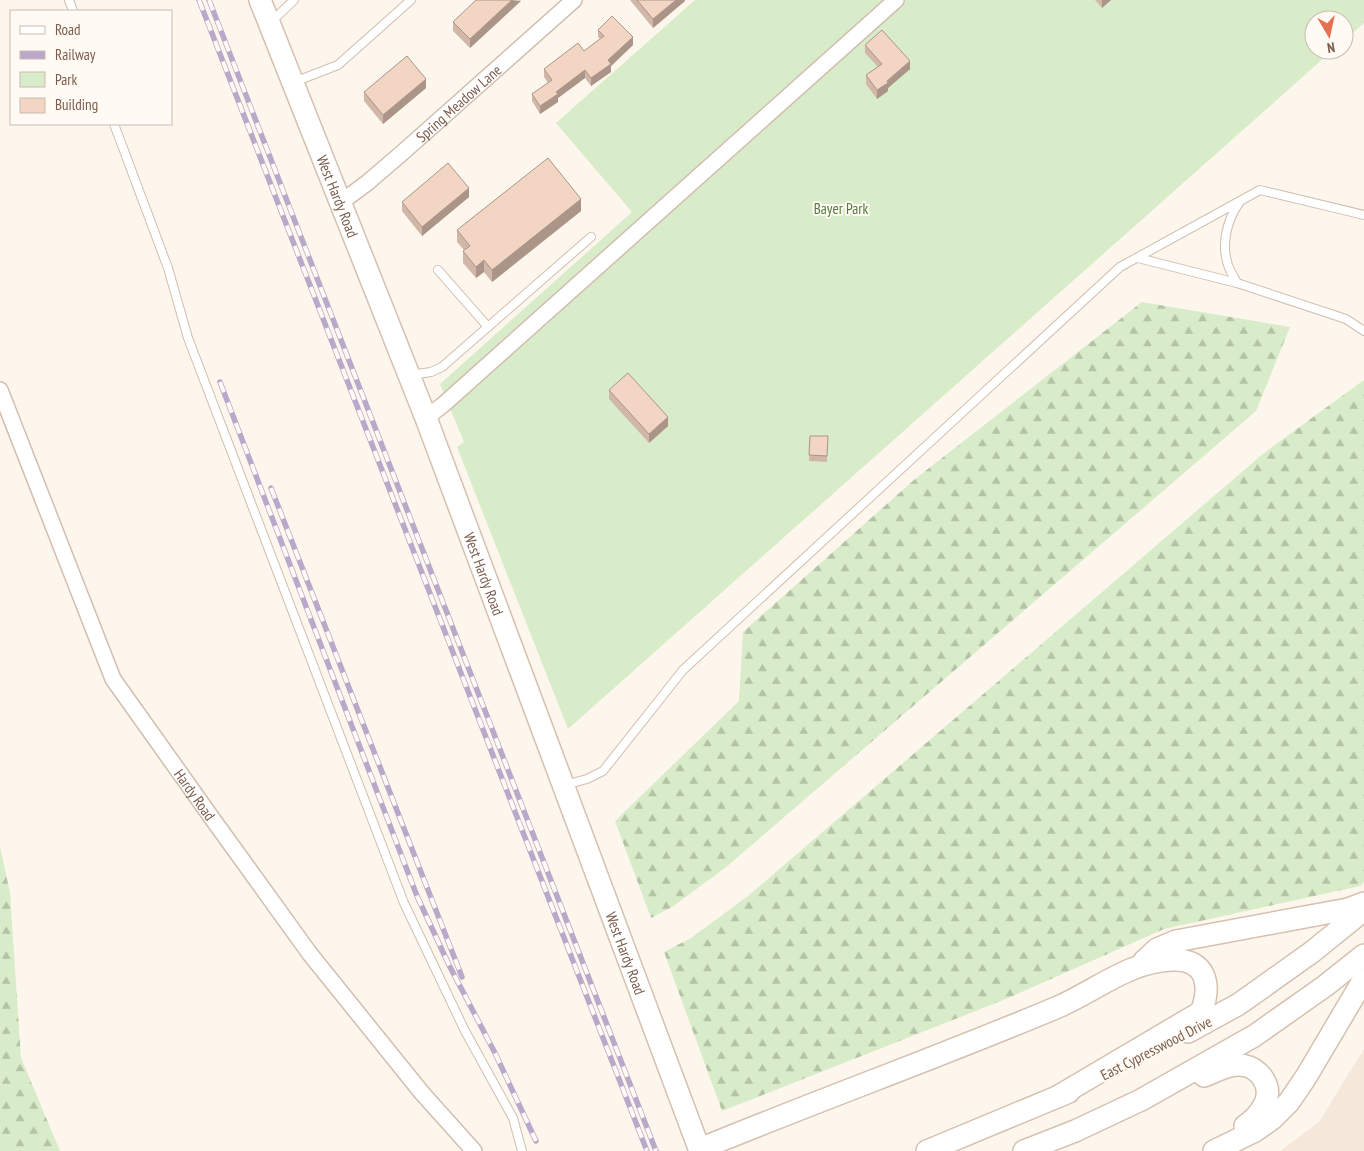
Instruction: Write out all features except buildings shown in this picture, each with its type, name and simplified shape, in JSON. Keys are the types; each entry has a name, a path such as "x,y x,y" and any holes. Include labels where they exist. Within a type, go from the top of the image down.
{"main road":[{"name":"West Hardy Road","path":"260,0 426,418 700,1150"},
{"path":"1138,966 1157,949 1176,941 1348,909 1364,903"},
{"name":"East Cypresswood Drive","path":"927,1151 1057,1098 1141,1059 1239,1004 1312,952 1364,910"},
{"path":"1141,1100 1254,1036 1325,986 1364,955"},
{"path":"700,1150 1060,1006 1138,966 1154,961 1174,959 1192,964 1202,971 1207,985 1206,1001 1201,1012 1057,1098"},
{"path":"1214,1151 1255,1131 1272,1119 1289,1102 1364,979"},
{"path":"1024,1151 1076,1130 1141,1100 1230,1066 1246,1066 1260,1076 1266,1085 1268,1093 1265,1105 1258,1116 1214,1151"}],"street":[{"name":"Spring Meadow Lane","path":"340,203 402,153 574,0"},
{"path":"426,418 444,404 896,0"},
{"name":"Hardy Road","path":"0,390 113,679 310,954 422,1093 474,1151"}],"lane":[{"path":"269,24 294,0"},
{"path":"292,83 338,65 411,0"},
{"path":"114,125 168,268 188,338 404,902 465,1031 513,1118 522,1151"},
{"path":"563,785 587,779 604,771 683,670 1120,267 1260,190 1364,214"},
{"path":"1236,283 1228,264 1225,244 1229,221 1240,201"},
{"path":"408,376 431,372 442,367 591,237"},
{"path":"1138,258 1236,283 1346,319 1364,330"},
{"path":"438,270 488,327"}],"shaded area":[{"path":"1364,1049 1364,1151 1280,1151 1319,1122"}],"green space":[{"name":"Bayer Park","path":"695,0 1364,0 1364,23 1354,32 1354,10 1304,10 1304,60 1322,60 568,729 457,447 464,442 440,384 632,212 556,123"},
{"path":"1142,302 1290,327 1256,411 725,868 672,907 651,918 615,821 739,701 743,632 915,479"},
{"path":"1364,380 1364,882 1360,886 1164,929 1006,999 722,1111 664,952 691,938 748,896 1264,453"},
{"path":"0,847 10,893 21,1058 60,1151 0,1151"}],"railway":[{"path":"199,0 647,1151"},
{"path":"209,0 656,1151"},
{"path":"220,382 417,896 449,965 495,1053 536,1141"},
{"path":"271,488 462,977"}]}
